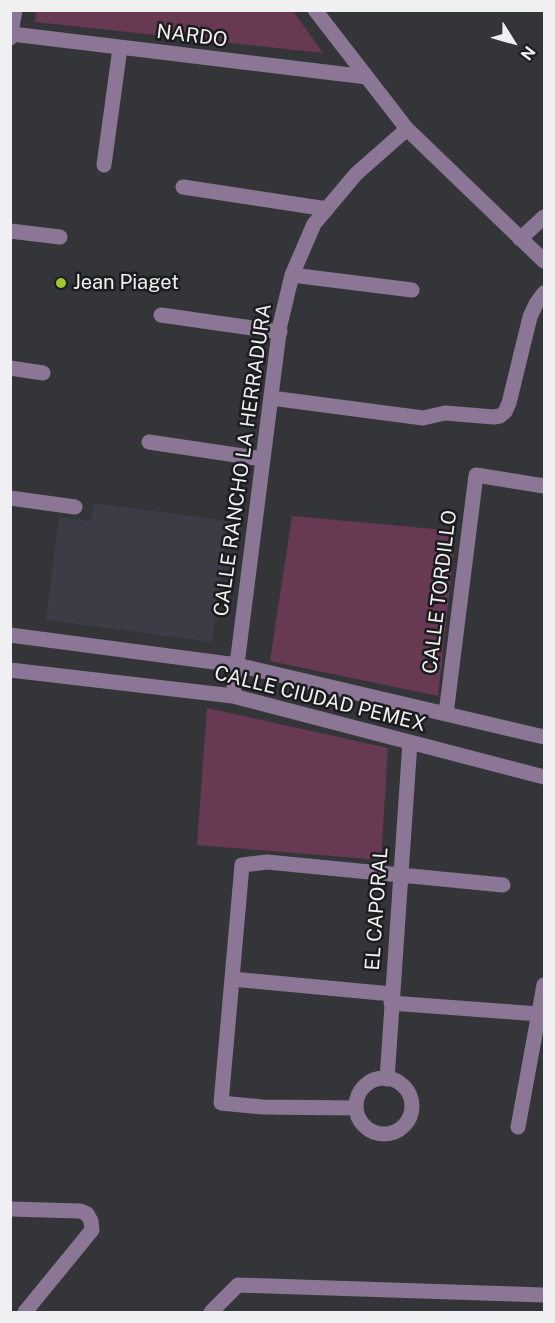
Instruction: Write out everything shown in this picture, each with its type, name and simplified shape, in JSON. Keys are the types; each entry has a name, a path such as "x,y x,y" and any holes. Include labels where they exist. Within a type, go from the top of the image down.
{"street":[{"path":"11,36 15,10"},
{"path":"315,10 407,129 544,261"},
{"name":"NARDO","path":"11,36 367,77"},
{"path":"104,165 120,48"},
{"name":"CALLE RANCHO LA HERRADURA","path":"233,696 280,332 292,275 314,224 356,174 407,129"},
{"path":"183,187 327,208"},
{"path":"520,239 544,217"},
{"path":"10,231 60,237"},
{"path":"292,275 412,290"},
{"path":"271,398 423,418 445,412 500,416 505,412 530,317 544,293"},
{"path":"161,315 280,332"},
{"path":"10,368 43,373"},
{"path":"148,442 263,459"},
{"name":"CALLE TORDILLO","path":"446,714 476,475 544,486"},
{"path":"10,498 75,507"},
{"name":"CALLE CIUDAD PEMEX","path":"10,635 237,665 544,737"},
{"name":"CALLE CIUDAD PEMEX","path":"10,670 233,696 544,777"},
{"name":"EL CAPORAL","path":"387,1079 410,742"},
{"path":"356,1108 261,1107 221,1103 242,865 267,862 503,885"},
{"path":"232,979 391,999 539,1014"},
{"path":"518,1127 544,985"},
{"path":"379,1079 387,1079 402,1085 411,1100 410,1116 400,1129 384,1134 368,1130 358,1116 356,1108 357,1100 365,1086 379,1079"},
{"path":"10,1209 80,1211 87,1214 91,1221 92,1230 25,1312"},
{"path":"211,1312 238,1285 544,1295"}],"shaded area":[{"path":"36,11 293,11 323,53 35,22"},
{"path":"94,503 228,521 212,642 46,620 59,517 91,521"},
{"path":"292,516 456,531 438,696 270,661"},
{"path":"207,708 388,748 381,860 197,845"}],"place":[{"name":"Jean Piaget","path":"61,283"}]}
